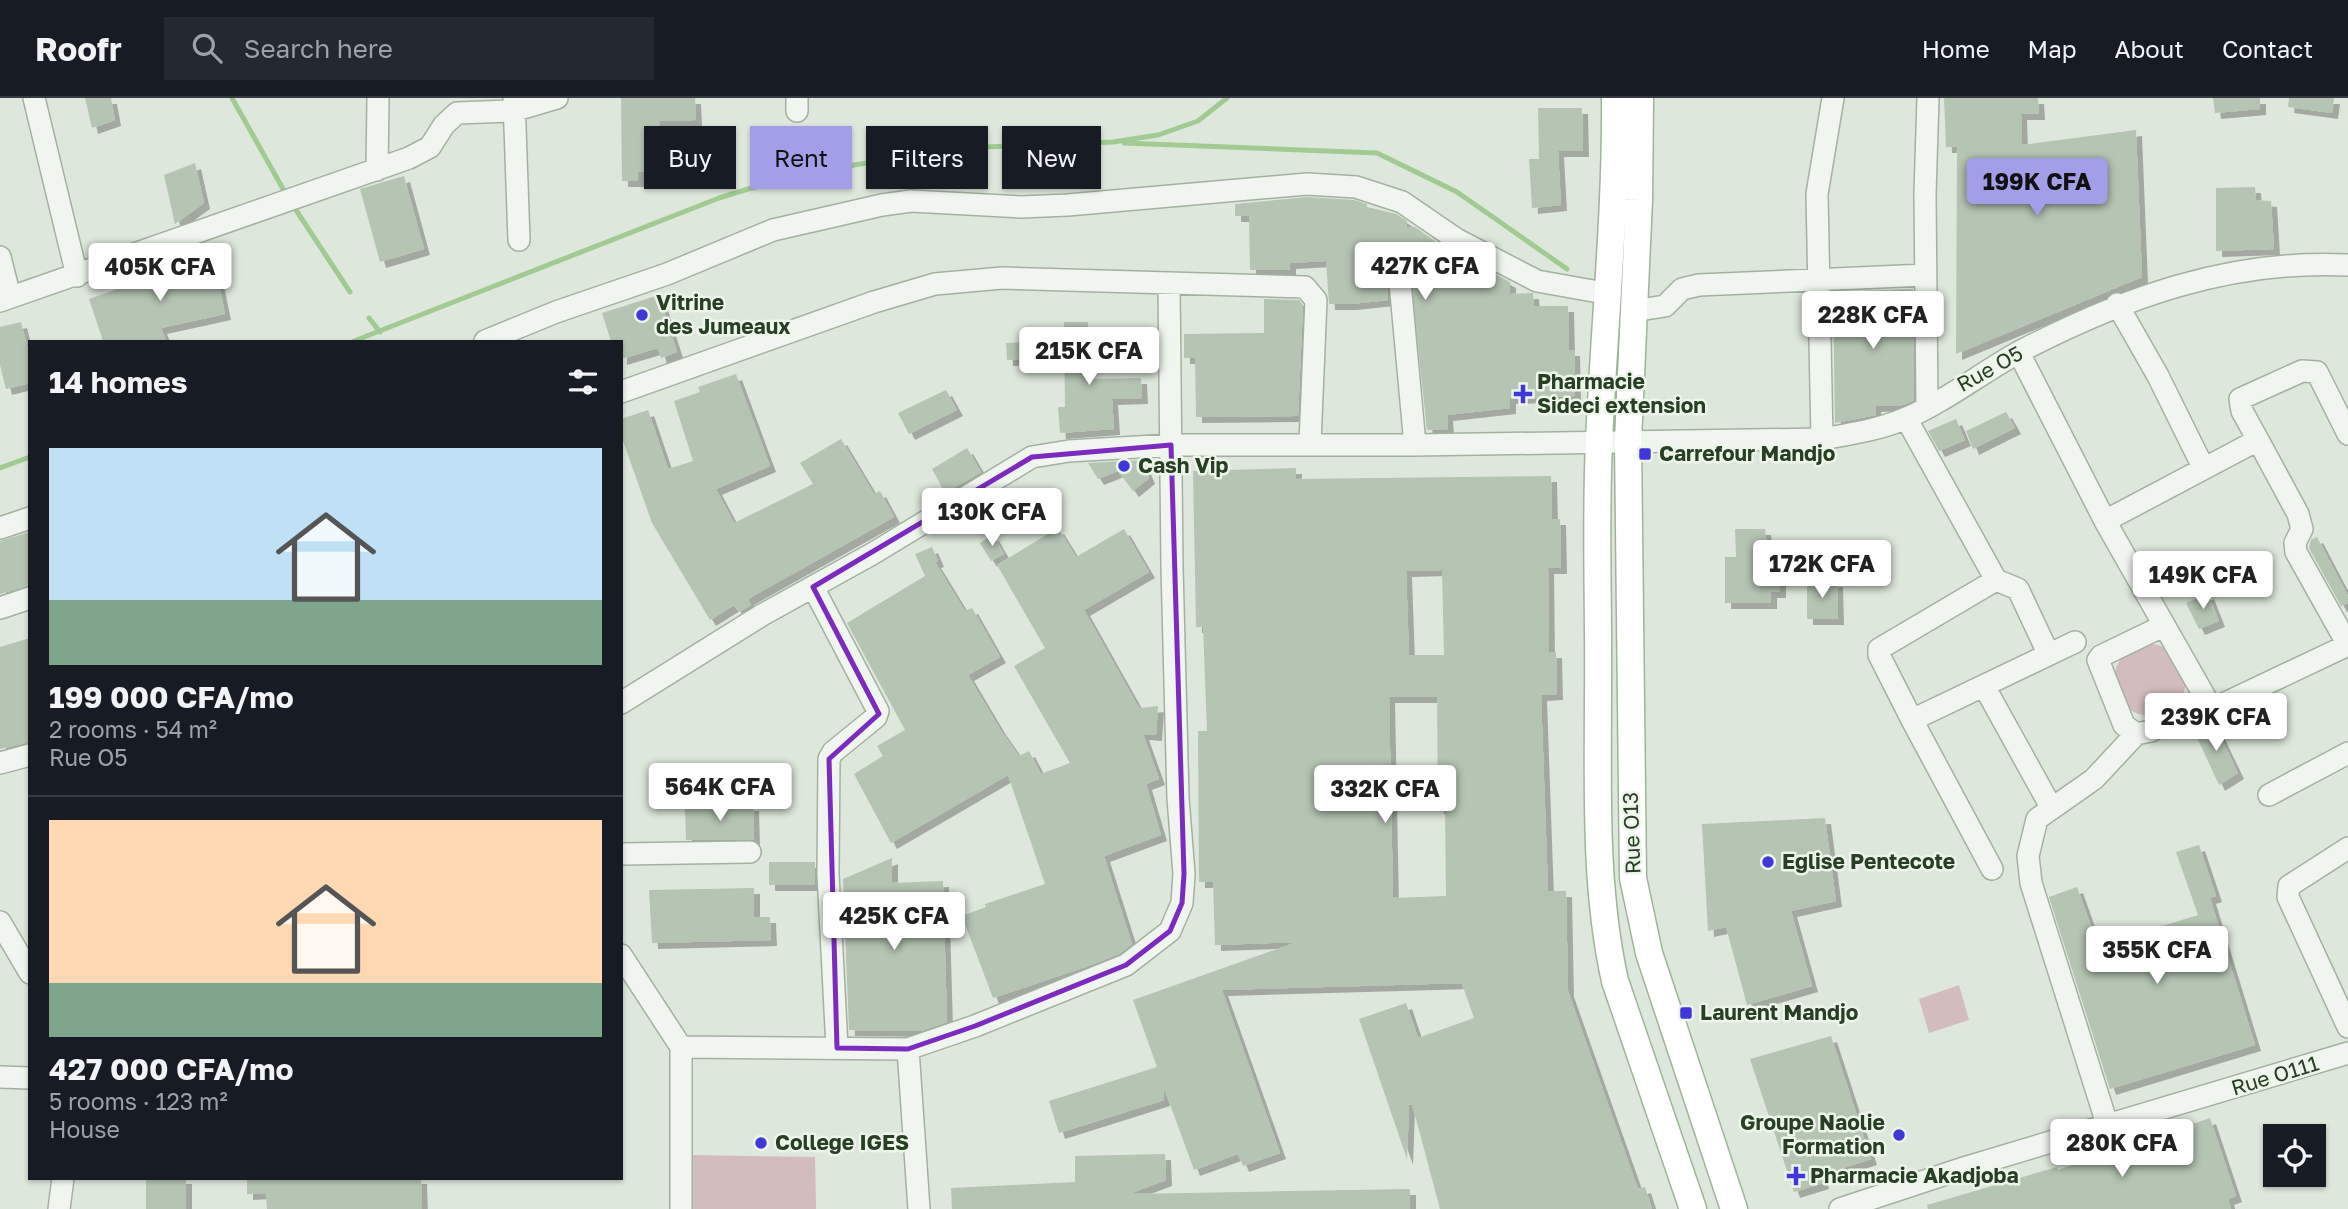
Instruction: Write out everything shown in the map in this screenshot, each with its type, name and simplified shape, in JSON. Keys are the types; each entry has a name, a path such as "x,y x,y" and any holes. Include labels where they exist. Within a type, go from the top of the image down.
{"main road":[{"name":"Rue O13","path":"1615,98 1610,294 1599,442 1600,874 1608,952 1615,981 1693,1209"},
{"name":"Rue O13","path":"1640,98 1640,179 1628,441 1633,878 1649,953 1734,1209"}],"street":[{"path":"34,98 77,276"},
{"path":"377,170 378,98"},
{"path":"0,257 5,299 377,170 430,147 443,125 457,113 557,98"},
{"path":"1822,439 1817,194 1833,98"},
{"path":"1927,405 1925,275 1928,98"},
{"path":"513,105 519,240"},
{"path":"487,340 555,312 667,275 772,230 882,205 911,201 1021,206 1068,205 1307,184 1356,187 1402,202 1456,239 1537,281 1610,294"},
{"name":"Rue O5","path":"623,702 1032,457 1069,451 1171,444 1415,445 1822,439 1860,433 1906,418 2019,353 2116,304 2208,277 2272,268 2348,265"},
{"path":"1399,271 1415,445"},
{"path":"1633,311 1665,306 1689,286 1925,275"},
{"path":"623,391 874,302 935,284 1002,278 1305,287 1312,292 1316,300 1310,443"},
{"path":"681,1047 908,1049 975,1026 1126,965 1170,932 1182,903 1184,874 1178,798 1169,284"},
{"path":"2116,304 2163,385 2203,467"},
{"path":"2019,353 2105,521 2212,708 2348,645 2296,552 2295,543 2302,528 2298,514 2242,411 2240,399 2311,370 2317,372 2348,434"},
{"path":"1906,418 1996,580 2018,589 2048,653"},
{"path":"2105,521 2258,440"},
{"path":"0,528 28,519"},
{"path":"1992,869 1879,656 1879,649 1996,580"},
{"path":"813,587 878,710 876,717 833,752 829,759 828,874 837,1048"},
{"path":"0,608 28,599"},
{"path":"2136,734 2124,725 2098,660 2101,656 2163,626"},
{"path":"1912,720 2075,642"},
{"path":"1984,686 2051,807"},
{"path":"2108,1127 2031,883 2030,838 2037,819 2094,779 2136,734 2151,732 2204,697"},
{"path":"2269,795 2348,753"},
{"path":"0,763 28,756"},
{"path":"2348,848 2299,877 2289,886 2288,897 2348,1027"},
{"path":"623,854 750,852"},
{"path":"0,922 28,970"},
{"path":"623,958 681,1047 681,1209"},
{"path":"908,1049 919,1209"},
{"name":"Rue O111","path":"1840,1209 1967,1167 2348,1053"},
{"path":"0,1077 28,1078"},
{"path":"59,1209 63,1180"}],"highlighted area":[{"path":"1171,445 1184,874 1182,903 1170,931 1126,965 975,1026 908,1049 837,1048 829,759 879,714 813,587 1032,457"}],"shaded area":[{"path":"2143,644 2157,644 2176,654 2186,673 2186,687 2176,706 2157,716 2143,716 2124,706 2114,687 2114,673 2124,654"},
{"path":"1959,985 1969,1020 1929,1033 1919,999"},
{"path":"692,1155 815,1157 816,1209 693,1209"}],"building":[{"path":"85,98 111,98 115,120 92,128"},
{"path":"621,98 695,98 696,120 659,121 659,126 644,126 644,172 638,172 638,181 622,181"},
{"path":"1944,98 2038,98 2039,114 2021,114 2022,145 2136,130 2142,277 1956,354 1957,147 1946,147"},
{"path":"2213,98 2260,98 2260,109 2215,113"},
{"path":"2289,98 2334,98 2332,113 2288,107"},
{"path":"1538,108 1582,108 1583,151 1558,151 1561,205 1532,208 1529,159 1539,159"},
{"path":"195,163 204,203 175,224 164,175"},
{"path":"404,176 424,249 380,262 360,189"},
{"path":"2255,187 2256,200 2271,201 2274,249 2216,251 2216,188"},
{"path":"1307,197 1354,200 1367,204 1367,207 1396,214 1407,221 1407,227 1415,227 1436,242 1437,251 1448,250 1510,282 1510,294 1533,293 1534,306 1568,306 1569,350 1574,350 1575,396 1510,398 1510,408 1447,415 1448,429 1427,430 1409,263 1398,258 1387,265 1388,300 1351,304 1329,304 1326,261 1290,263 1290,270 1250,270 1249,216 1235,216 1235,204"},
{"path":"213,256 225,314 161,328 166,340 103,340 89,299 161,274 160,268"},
{"path":"1913,289 1914,400 1903,405 1875,406 1876,415 1835,423 1833,292"},
{"path":"659,295 677,352 661,358 658,348 623,358 623,340 611,340 602,313"},
{"path":"1264,299 1299,300 1303,305 1298,416 1196,417 1195,358 1184,358 1184,334 1264,333"},
{"path":"21,322 28,350 28,384 6,389 0,365 0,327"},
{"path":"1064,322 1088,322 1088,379 1141,378 1142,398 1112,399 1114,429 1060,433 1058,407 1065,407"},
{"path":"1026,342 1027,359 1007,360 1006,343"},
{"path":"736,374 770,466 716,489 734,523 813,484 800,463 841,439 874,494 880,491 894,517 748,599 751,605 739,612 734,605 710,620 652,523 623,441 623,418 648,410 668,469 693,461 674,401 700,392 698,387"},
{"path":"946,390 957,410 909,434 898,413"},
{"path":"2006,412 2015,428 1973,449 1966,431"},
{"path":"1956,419 1965,440 1939,451 1928,431"},
{"path":"967,448 981,472 945,493 932,469"},
{"path":"1145,460 1142,461 1149,478 1133,491 1118,471 1098,479 1088,463"},
{"path":"1296,468 1296,479 1551,476 1552,519 1560,519 1561,568 1548,568 1549,652 1556,652 1557,694 1541,695 1548,891 1566,891 1568,991 1638,1189 1645,1187 1652,1209 1440,1209 1412,1104 1409,1105 1407,1159 1359,1019 1406,1003 1418,1038 1474,1018 1462,984 1466,983 1222,990 1280,1153 1243,1166 1238,1154 1194,1170 1163,1085 1164,1100 1059,1133 1049,1101 1157,1067 1133,1000 1297,942 1215,945 1213,882 1199,882 1198,731 1207,731 1203,627 1196,627 1193,471","holes":["1442,570 1444,655 1409,655 1406,571","1389,697 1437,697 1438,808 1445,808 1446,896 1393,898"]},
{"path":"1058,528 1076,557 1124,529 1149,572 1084,610 1139,708 1158,706 1156,735 1143,734 1159,779 1146,784 1161,835 1104,856 1132,944 1119,954 1083,968 993,998 962,916 986,907 985,904 1045,884 1008,775 891,843 854,774 883,756 877,746 905,730 847,623 925,576 915,554 932,547 938,561 935,562 965,611 972,608 1000,657 968,675 1000,729 1019,756 1029,751 1041,774 1070,763 1014,666 1045,648 997,565"},
{"path":"1735,529 1765,529 1770,575 1780,575 1780,592 1771,592 1771,603 1725,603 1725,557 1736,557"},
{"path":"28,533 28,586 0,594 0,541"},
{"path":"993,535 1004,554 991,561 980,543"},
{"path":"2317,537 2348,596 2348,603 2341,606 2309,548 2311,540"},
{"path":"1837,581 1838,619 1807,619 1807,582"},
{"path":"2208,593 2219,621 2199,629 2186,603"},
{"path":"28,639 28,742 0,749 0,647"},
{"path":"2213,721 2238,773 2219,785 2194,731"},
{"path":"753,805 754,840 686,840 685,807"},
{"name":"Eglise Pentecote","path":"1825,818 1836,901 1791,911 1812,986 1747,1005 1726,927 1708,931 1702,824"},
{"path":"2199,845 2216,896 2210,898 2255,1045 2110,1089 2049,897 2077,887 2098,946 2198,915 2176,852"},
{"path":"892,858 892,883 943,881 947,1022 921,1031 849,1030 843,879"},
{"path":"769,862 815,862 815,885 769,885"},
{"path":"754,888 754,917 770,917 771,940 652,943 649,890"},
{"path":"1831,1036 1871,1159 1821,1175 1823,1183 1794,1192 1750,1059"},
{"path":"2210,1118 2236,1196 2228,1199 2231,1209 1928,1209 1927,1205 2057,1167 2058,1170"},
{"path":"1165,1154 1166,1180 1129,1194 1410,1189 1410,1209 952,1209 951,1188 1075,1182 1075,1156"},
{"path":"146,1180 186,1180 186,1209 146,1209"},
{"path":"247,1180 421,1180 422,1209 267,1209 266,1193 247,1194"}],"waterway":[{"path":"232,98 287,196"},
{"path":"357,340 719,198 793,175 958,148 1113,142 1158,135 1198,121 1227,98"},
{"path":"1124,143 1377,153 1457,192 1567,269"},
{"path":"292,204 350,292"},
{"path":"369,318 380,332"},
{"path":"0,468 28,458"}],"place":[{"name":"Vitrine des Jumeaux","path":"642,315"},
{"name":"Pharmacie Sideci extension","path":"1523,394"},
{"name":"Carrefour Mandjo","path":"1645,454"},
{"name":"Cash Vip","path":"1124,466"},
{"name":"Eglise Pentecote","path":"1768,862"},
{"name":"Laurent Mandjo","path":"1686,1013"},
{"name":"Groupe Naolie Formation","path":"1899,1135"},
{"name":"College IGES","path":"761,1143"},
{"name":"Pharmacie Akadjoba","path":"1796,1176"}]}
